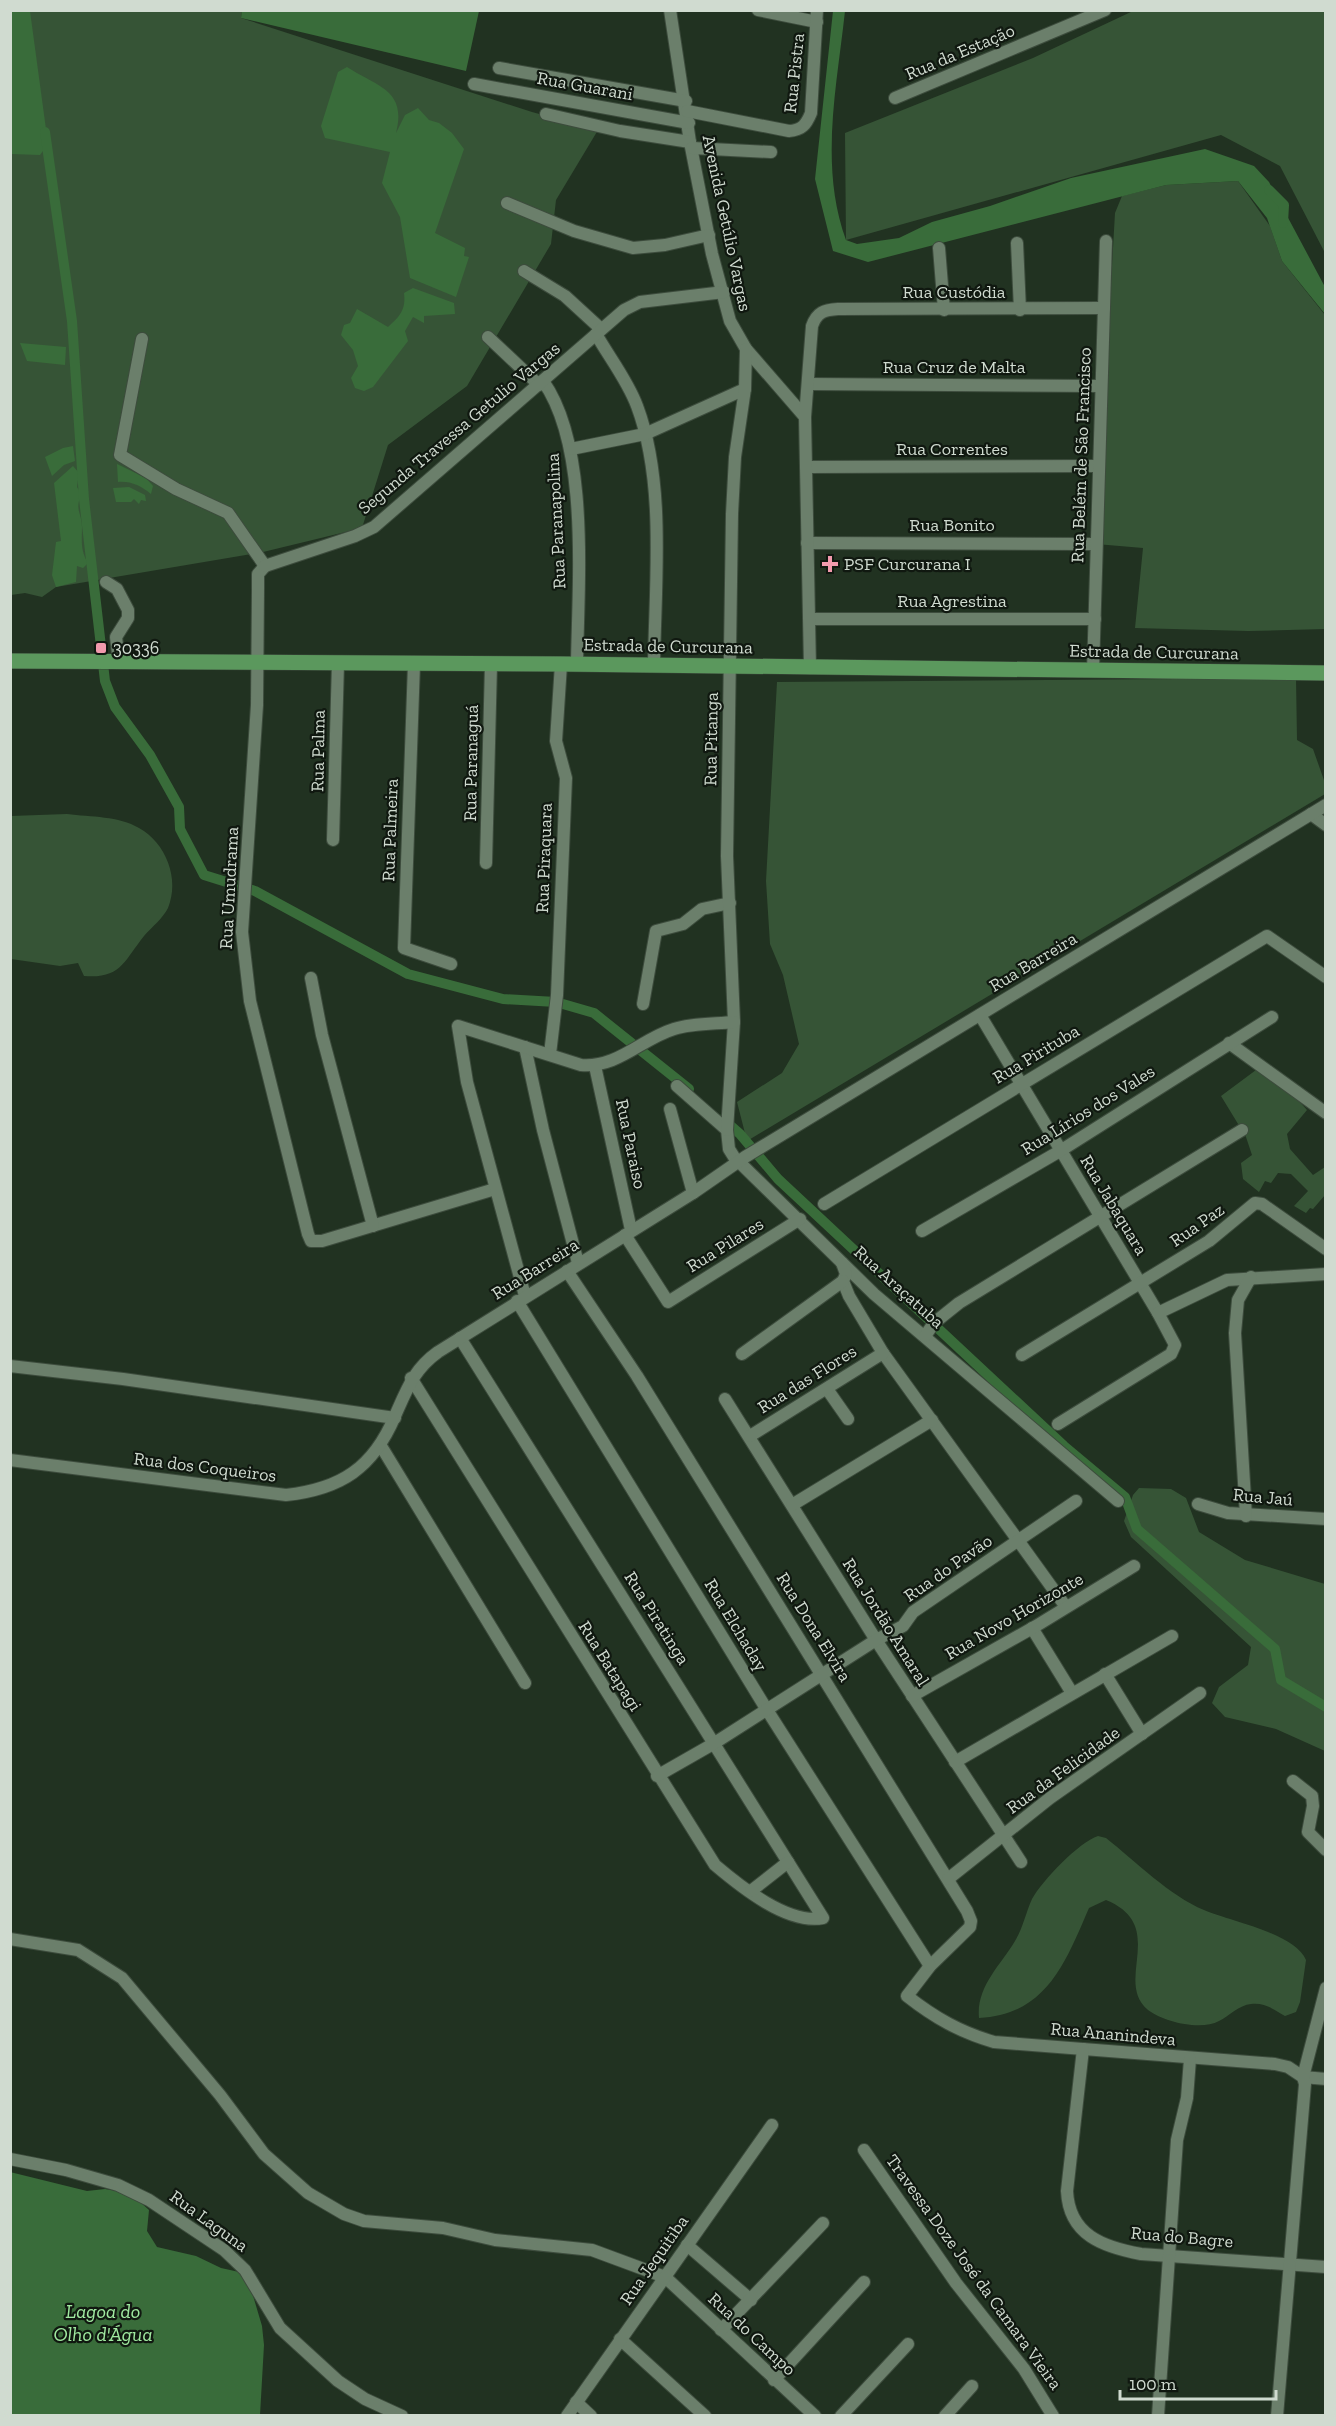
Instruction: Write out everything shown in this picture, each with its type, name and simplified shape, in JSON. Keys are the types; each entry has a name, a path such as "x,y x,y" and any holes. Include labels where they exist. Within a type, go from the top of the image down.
{"main road":[{"name":"Estrada de Curcurana","path":"10,661 577,664 1326,673"}],"street":[{"name":"Avenida Getúlio Vargas","path":"670,10 691,145 709,235 730,321 746,349 805,417"},
{"path":"758,10 817,16"},
{"name":"Rua da Estação","path":"895,98 1105,10"},
{"name":"Rua Pistra","path":"687,112 789,132 800,130 807,123 811,113 817,16"},
{"path":"499,68 687,112"},
{"name":"Rua Guarani","path":"474,84 687,112"},
{"name":"Rua Guarani","path":"546,114 691,145 771,152"},
{"path":"507,203 574,231 633,248 665,245 709,235"},
{"name":"Rua Belém de São Francisco","path":"1093,671 1106,241"},
{"path":"1017,243 1020,310"},
{"path":"939,248 944,310"},
{"path":"524,271 565,296 598,332 637,404 645,434 655,513 654,665"},
{"name":"Segunda Travessa Getulio Vargas","path":"265,567 355,536 374,527 632,305 724,292"},
{"name":"Rua Custódia","path":"808,384 812,326 816,316 826,310 1104,308"},
{"name":"Rua Paranapolina","path":"488,338 541,383 562,417 571,450 578,538 577,664"},
{"path":"142,339 120,455 176,489 228,513 265,567"},
{"name":"Rua Pitanga","path":"727,1130 732,1089 734,1022 727,856 735,457 745,389 746,349"},
{"path":"808,384 805,417 810,668"},
{"name":"Rua Cruz de Malta","path":"808,384 1101,386"},
{"path":"571,450 645,434 745,389"},
{"name":"Rua Correntes","path":"806,467 1098,466"},
{"name":"Rua Bonito","path":"807,543 1096,544"},
{"name":"Rua Umudrama","path":"265,567 258,574 258,664 250,843 243,897 244,968 250,1001 311,1240 322,1241 374,1226"},
{"path":"106,582 117,589 128,610 128,618 116,637 116,662"},
{"name":"Rua Agrestina","path":"810,619 1095,619"},
{"name":"Rua Palma","path":"333,840 338,663"},
{"name":"Rua Palmeira","path":"414,664 404,948 451,964"},
{"name":"Rua Paranaguá","path":"486,863 490,664"},
{"name":"Rua Piraquara","path":"550,1054 557,994 566,778 556,741 561,664"},
{"name":"Rua Barreira","path":"381,1446 411,1378 424,1362 521,1298 693,1193 742,1159 1326,805"},
{"path":"1311,814 1326,825"},
{"path":"643,1004 656,931 683,924 702,909 730,903"},
{"name":"Rua Pirituba","path":"824,1204 1267,936 1326,977"},
{"path":"311,978 322,1035 374,1226 495,1189"},
{"name":"Rua Jabaquara","path":"980,1015 1019,1085 1141,1284 1174,1345 1171,1354 1058,1424"},
{"name":"Rua Lírios dos Vales","path":"922,1232 1060,1151 1272,1017"},
{"path":"578,1263 543,1130 525,1047 581,1065 595,1066 633,1052 675,1029 734,1022"},
{"name":"Rua Elchaday","path":"525,1047 458,1026 456,1029 521,1298 767,1710 930,1966"},
{"path":"1229,1043 1326,1113"},
{"name":"Rua Paraiso","path":"595,1066 628,1233"},
{"name":"Rua Araçatuba","path":"677,1086 727,1130 729,1149 742,1159 874,1294 1118,1501"},
{"path":"670,1109 693,1193"},
{"path":"926,1336 934,1323 958,1303 1242,1131"},
{"name":"Rua Paz","path":"1022,1355 1224,1231 1255,1203 1262,1204 1326,1249"},
{"name":"Rua Pilares","path":"628,1233 668,1302 800,1219"},
{"path":"742,1354 843,1281 846,1274 842,1262"},
{"name":"Rua Dona Elvira","path":"567,1271 637,1376 967,1911 971,1921 970,1927 930,1966 907,1996"},
{"path":"1158,1313 1219,1282 1251,1277 1326,1274"},
{"path":"1246,1516 1235,1333 1238,1300 1251,1277"},
{"path":"843,1281 849,1296 883,1353 1066,1607"},
{"name":"Rua Piratinga","path":"460,1338 823,1918"},
{"name":"Rua das Flores","path":"750,1436 883,1353"},
{"path":"10,1366 123,1379 395,1418"},
{"name":"Rua Batapagi","path":"411,1378 657,1776 715,1865 795,1918 812,1920 823,1918"},
{"path":"827,1389 848,1419"},
{"name":"Rua Jordão Amaral","path":"725,1398 876,1640 1021,1862"},
{"path":"792,1505 932,1420"},
{"path":"381,1446 525,1683"},
{"name":"Rua dos Coqueiros","path":"10,1460 286,1495 316,1491 336,1484 361,1468 381,1446"},
{"name":"Rua do Pavão","path":"657,1776 713,1744 876,1640 903,1626 913,1612 1076,1501"},
{"name":"Rua Jaú","path":"1198,1504 1246,1516 1326,1519"},
{"name":"Rua Novo Horizonte","path":"912,1696 1032,1628 1134,1566"},
{"path":"1032,1628 1072,1693"},
{"path":"955,1762 1172,1636"},
{"path":"1105,1674 1142,1734"},
{"name":"Rua da Felicidade","path":"948,1879 1050,1798 1200,1693"},
{"path":"1293,1781 1312,1796 1313,1806 1308,1832 1326,1850"},
{"path":"751,1891 788,1862"},
{"path":"10,1940 78,1950 122,1978 220,2095 264,2154 308,2193 344,2214 364,2221 432,2227 495,2240 592,2250 665,2277"},
{"path":"1277,2415 1288,2263 1304,2100 1303,2076 1326,1988"},
{"name":"Rua Ananindeva","path":"907,1996 936,2019 976,2036 1014,2044 1275,2064 1288,2067 1303,2076 1326,2079"},
{"name":"Rua do Bagre","path":"1083,2049 1067,2174 1068,2206 1082,2229 1113,2249 1169,2256 1326,2267"},
{"path":"1158,2415 1177,2140 1187,2098 1190,2059"},
{"name":"Rua Jequitiba","path":"567,2415 772,2125"},
{"name":"Travessa Doze José da Camara Vieira","path":"864,2150 956,2283 1024,2368 1053,2415"},
{"name":"Rua Laguna","path":"10,2159 97,2179 149,2200 224,2250 245,2270 280,2328 322,2367 353,2393 402,2415"},
{"path":"721,2330 823,2223"},
{"path":"687,2245 751,2300"},
{"name":"Rua do Campo","path":"665,2277 774,2380 815,2415"},
{"path":"774,2380 864,2282"},
{"path":"620,2339 705,2415"},
{"path":"841,2415 908,2344"},
{"path":"945,2415 972,2386"},
{"path":"576,2402 591,2415"}],"shaded area":[{"path":"11,11 242,11 241,18 532,112 598,130 556,200 551,244 467,386 388,445 362,528 263,552 56,587 42,597 25,593 11,595"},
{"path":"1133,11 1325,11 1325,253 1280,166 1221,135 846,240 845,133 1033,58"},
{"path":"1238,181 1270,226 1282,261 1325,315 1325,629 1248,631 1135,628 1143,548 1096,544 1115,213 1122,196 1166,185"},
{"path":"1296,678 1297,740 1313,749 1325,783 1325,794 747,1141 737,1102 782,1073 799,1044 783,975 770,944 766,881 777,682"},
{"path":"67,814 114,819 139,828 157,843 171,874 171,897 166,912 126,960 106,975 84,976 78,963 60,966 11,959 11,816"},
{"path":"1256,1070 1290,1091 1307,1110 1287,1134 1290,1149 1313,1175 1325,1167 1325,1195 1313,1209 1310,1208 1306,1213 1294,1206 1308,1191 1291,1174 1278,1173 1271,1183 1265,1181 1259,1192 1243,1179 1241,1163 1252,1155 1246,1137 1221,1096"},
{"path":"1139,1488 1171,1489 1186,1498 1199,1532 1245,1560 1325,1584 1325,1751 1276,1729 1225,1717 1212,1703 1219,1687 1248,1665 1251,1647 1131,1537 1124,1521 1133,1495"},
{"path":"1098,1836 1106,1838 1153,1877 1191,1904 1289,1942 1306,1960 1300,2002 1296,2012 1285,2016 1265,2005 1251,2004 1238,2008 1211,2024 1193,2025 1163,2018 1148,2010 1139,1998 1136,1984 1138,1939 1134,1924 1124,1911 1106,1900 1089,1908 1062,1965 1038,1996 1022,2007 1002,2015 979,2018 981,1996 985,1987 1018,1936 1037,1891 1071,1854"}],"water":[{"path":"11,10 30,11 48,144 40,155 11,154"},
{"path":"242,10 479,11 466,71 241,18"},
{"path":"833,11 845,11 832,126 832,155 833,184 846,240 857,244 899,238 932,222 990,206 1071,178 1205,149 1254,166 1269,182 1325,287 1325,314 1282,261 1267,218 1238,181 1166,185 868,262 833,251 815,179"},
{"path":"347,67 379,85 394,98 398,119 396,133 405,115 418,108 429,120 439,123 452,133 464,149 435,233 465,248 464,256 469,257 456,297 410,278 400,217 382,183 390,152 325,138 321,126 338,72"},
{"path":"413,288 454,303 455,314 424,316 424,323 413,317 405,331 408,341 373,387 364,391 355,388 351,378 358,366 353,350 341,335 344,325 350,323 357,309 388,327 401,312 404,293"},
{"path":"20,343 66,347 65,365 27,361"},
{"path":"73,446 75,461 64,465 52,476 45,457"},
{"path":"117,464 146,478 153,486 151,494 136,485 118,482"},
{"path":"73,466 79,473 77,487 81,494 78,508 82,526 82,545 88,563 83,568 77,566 76,582 56,587 52,575 56,542 61,541 54,483"},
{"path":"129,487 145,495 146,501 141,500 139,504 134,499 131,502 116,502 113,488"},
{"name":"Lagoa do Olho d'Água","path":"10,2172 87,2191 105,2189 124,2192 149,2210 147,2231 157,2247 196,2256 221,2268 239,2272 249,2282 262,2326 264,2345 260,2415 11,2415"}],"waterway":[{"path":"45,132 72,321 84,499 105,681 115,707 150,755 179,807 180,829 204,875 255,891 408,974 503,999 556,1002 594,1013 689,1089"},
{"path":"1269,190 1284,205 1283,223"},
{"path":"723,1119 740,1134 778,1179 1064,1446 1125,1497 1137,1529 1275,1649 1281,1680 1326,1707"}],"place":[{"name":"PSF Curcurana I","path":"830,564"},
{"name":"30336","path":"101,648"}]}
